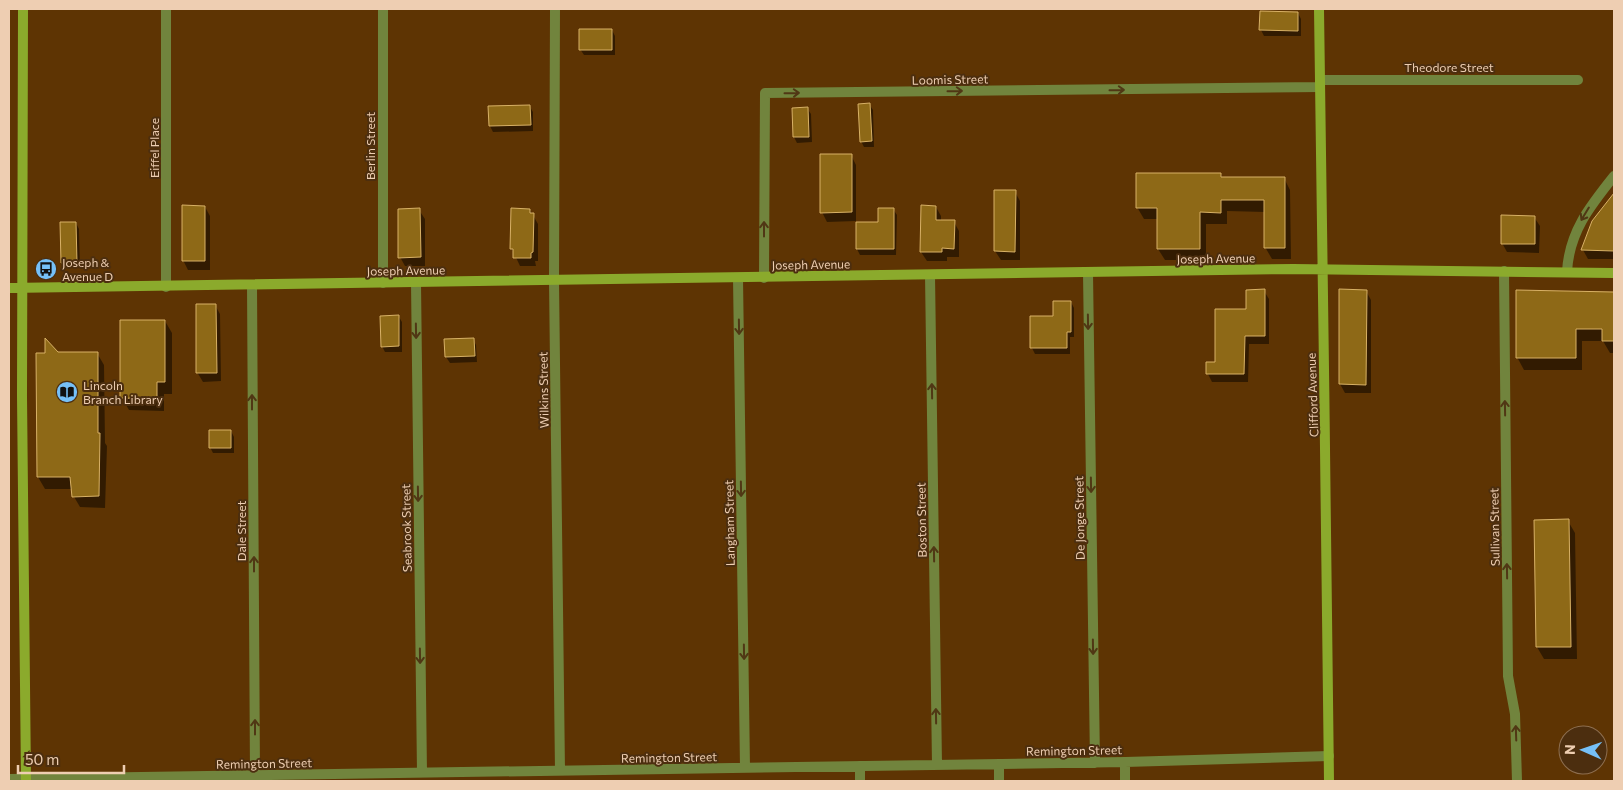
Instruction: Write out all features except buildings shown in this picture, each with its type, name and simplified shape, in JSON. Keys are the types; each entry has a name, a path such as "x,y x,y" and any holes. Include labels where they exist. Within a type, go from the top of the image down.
{"main road":[{"path":"22,9 26,780"},
{"name":"Clifford Avenue","path":"1319,9 1321,269 1326,408 1329,781"},
{"name":"Joseph Avenue","path":"9,288 1321,269 1614,273"}],"street":[{"name":"Eiffel Place","path":"166,9 166,287"},
{"name":"Berlin Street","path":"383,9 383,282"},
{"name":"Wilkins Street","path":"555,9 554,280 560,771"},
{"name":"Theodore Street","path":"1320,84 1578,80"},
{"name":"Loomis Street","path":"764,278 765,94 1320,84"},
{"path":"1568,272 1569,251 1583,216 1614,176"},
{"name":"Sullivan Street","path":"1504,271 1508,676 1514,707 1517,781"},
{"name":"De Jonge Street","path":"1088,273 1095,763"},
{"name":"Boston Street","path":"930,275 937,765"},
{"name":"Langham Street","path":"738,278 746,768"},
{"name":"Seabrook Street","path":"416,283 422,773"},
{"name":"Dale Street","path":"252,285 255,776"},
{"name":"Remington Street","path":"9,779 181,779 255,776 333,778 422,773 481,777 560,771 1095,763 1329,756"},
{"path":"1125,762 1125,781"},
{"path":"999,764 999,781"},
{"path":"860,766 860,781"},
{"path":"634,770 634,781"}],"place":[{"name":"Joseph & Avenue D","path":"46,269"},
{"name":"Lincoln Branch Library","path":"67,392"}]}
